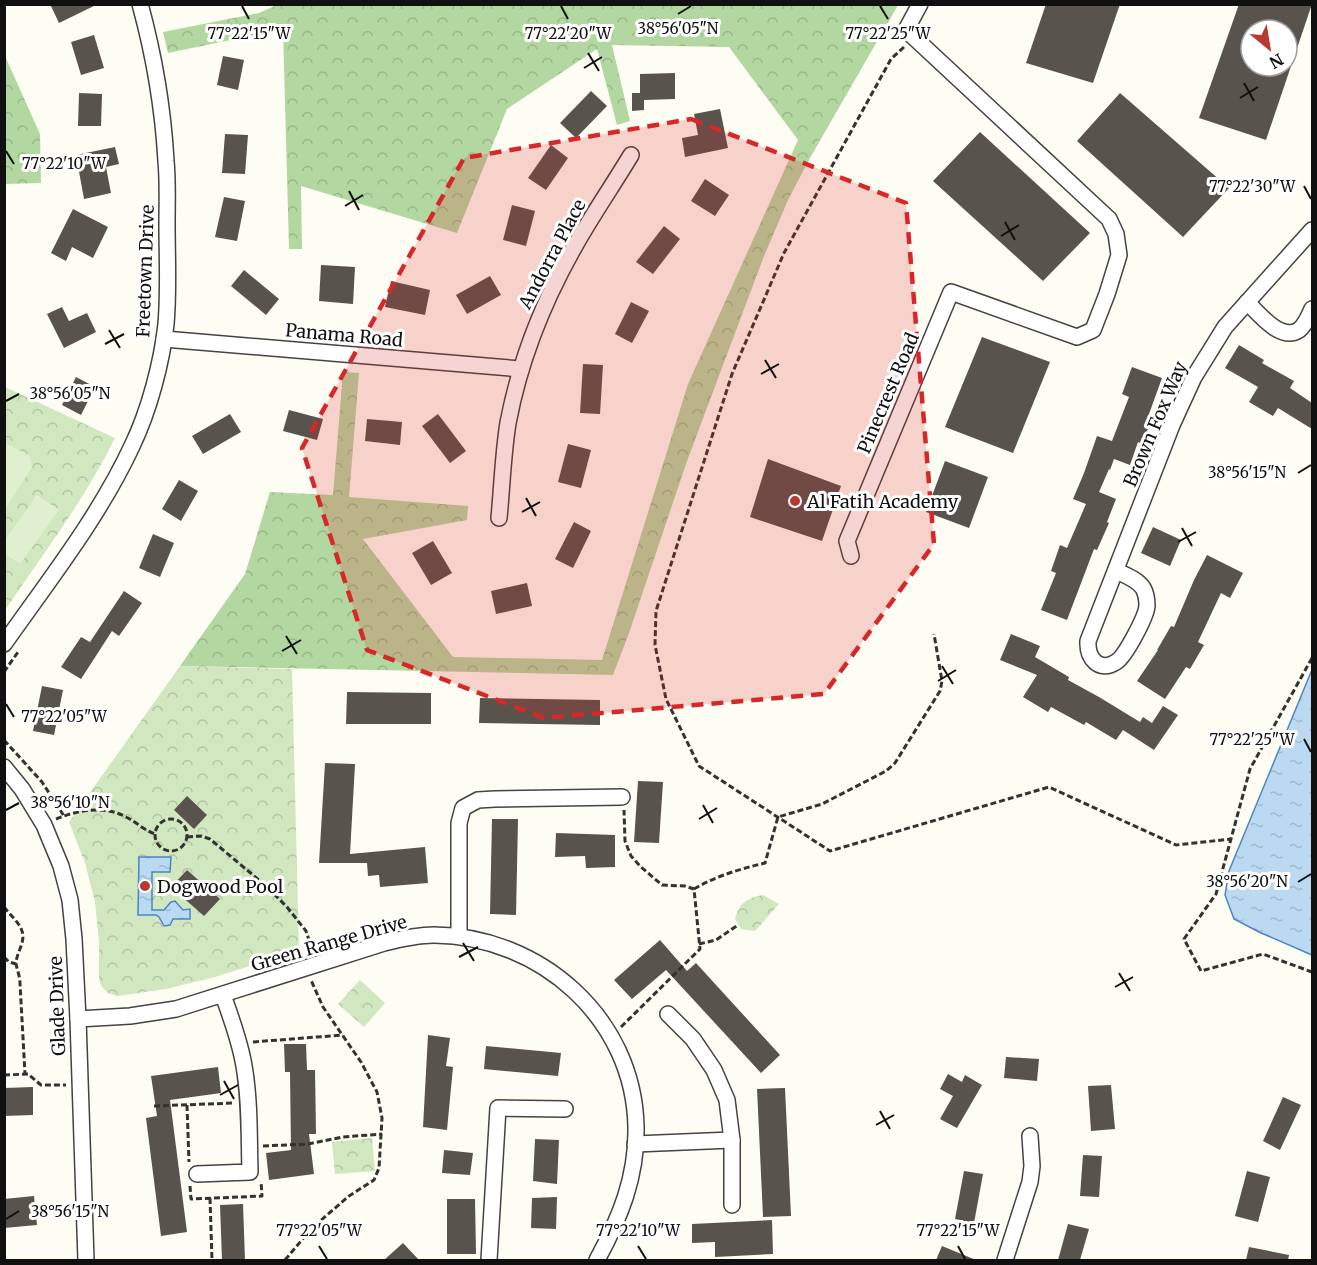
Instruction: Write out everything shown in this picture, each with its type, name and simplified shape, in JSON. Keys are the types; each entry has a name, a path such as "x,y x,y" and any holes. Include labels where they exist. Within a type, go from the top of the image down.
{"street":[{"name":"Freetown Drive","path":"4,644 62,562 118,475 148,405 160,360 166,324 168,282 166,161 157,79 140,4"},
{"path":"910,34 920,4"},
{"name":"Pinecrest Road","path":"851,556 848,541 951,292 1077,337 1093,330 1119,255 1116,234 1109,219 910,34"},
{"name":"Andorra Place","path":"499,518 508,423 521,369 539,317 576,243 631,155"},
{"name":"Brown Fox Way","path":"1116,571 1137,581 1143,588 1147,604 1144,616 1123,656 1107,666 1097,664 1090,657 1088,641 1172,425 1194,377 1225,327 1312,230"},
{"path":"1247,303 1272,327 1290,333 1304,325 1312,309"},
{"name":"Panama Road","path":"164,339 521,369"},
{"name":"Glade Drive","path":"4,767 22,789 44,825 61,866 69,900 74,939 78,1019 86,1260"},
{"path":"459,936 459,823 463,808 478,800 622,797"},
{"name":"Green Range Drive","path":"78,1019 130,1016 176,1009 384,943 413,937 459,936 512,950 537,962 559,977 597,1014 620,1055 629,1081 635,1108 636,1128 630,1184 614,1230 597,1260"},
{"path":"197,1174 250,1172 244,1068 223,995"},
{"path":"668,1014 693,1039 714,1070 727,1100 732,1140 732,1204"},
{"path":"489,1260 498,1108 565,1109"},
{"path":"1005,1260 1030,1182 1032,1166 1030,1136"},
{"path":"635,1144 732,1140"}],"path":[{"path":"910,34 891,59 784,253 732,374 656,611 655,645 666,699 699,766 830,851 1049,787 1176,845 1231,839"},
{"path":"778,818 822,804 886,771 895,763 940,692 942,681 934,634"},
{"path":"1312,658 1250,769 1216,894 1184,939 1201,971 1263,954 1312,972"},
{"path":"4,740 42,782 64,816"},
{"path":"622,797 624,797 625,841 631,856 662,885 685,886 694,889 738,870 765,863 778,818"},
{"path":"44,825 64,816 91,810 114,812 125,816 154,834 158,846 169,851 181,848 187,837 186,828 180,821 171,819 160,824 154,834"},
{"path":"187,837 201,836 210,839 266,886 304,927 310,946 306,955 308,968 318,998 361,1062 377,1092 382,1118 382,1134 379,1168 374,1180 349,1196 312,1228 285,1260"},
{"path":"610,1036 700,949 694,889"},
{"path":"4,907 6,914 18,924 23,933 16,964 20,983 24,1074"},
{"path":"699,944 716,940 738,925"},
{"path":"4,957 16,964"},
{"path":"239,1045 262,1040 309,1039 343,1035"},
{"path":"4,1075 24,1074 33,1077 45,1086 80,1085"},
{"path":"154,1106 247,1102"},
{"path":"249,1147 382,1134"},
{"path":"210,1198 212,1260"}],"highlighted area":[{"path":"691,119 906,203 934,544 824,694 544,718 367,650 302,448 464,158"}],"green space":[{"path":"279,4 898,5 810,158 788,200 764,256 687,461 613,675 180,666 245,574 270,492 333,495 343,372 359,373 349,497 468,506 467,520 363,539 453,657 602,660 688,384 798,140 729,47 612,45 630,121 617,125 597,49 507,109 457,233 301,186 302,249 289,249 283,29 168,53 163,32 259,13"},
{"path":"5,56 40,134 41,183 5,184"},
{"path":"5,387 115,438 77,504 5,610"},
{"path":"5,443 29,455 32,467 5,509"},
{"path":"37,495 59,510 20,564 5,554 5,540"},
{"path":"180,666 292,669 299,951 211,978 166,989 117,996 108,993 99,980 99,942 95,902 85,863 69,822"},
{"path":"763,895 779,904 755,931 741,929 735,919 741,905 752,898"},
{"path":"360,980 385,1003 364,1027 338,1004"},
{"path":"372,1138 375,1171 335,1174 332,1142"}],"water":[{"path":"1312,670 1312,955 1234,919 1225,895 1229,871"},
{"name":"Dogwood Pool","path":"139,857 171,857 170,872 152,872 152,910 164,910 175,901 183,910 190,909 190,919 173,919 170,925 164,926 156,915 138,915"}],"building":[{"path":"50,4 98,4 59,23"},
{"path":"1046,4 1120,4 1093,83 1026,63"},
{"path":"1239,4 1312,4 1299,42 1299,18 1239,18 1239,78 1287,78 1266,140 1199,118"},
{"path":"94,35 104,68 81,75 71,42"},
{"path":"223,56 244,60 238,90 217,85"},
{"path":"675,73 675,99 644,100 644,110 632,111 632,93 640,93 640,74"},
{"path":"591,91 607,106 576,138 560,123"},
{"path":"79,93 102,94 101,126 78,126"},
{"path":"1120,93 1229,188 1183,237 1077,141"},
{"path":"720,109 728,148 685,157 682,138 698,135 694,114"},
{"path":"980,132 1090,233 1043,281 933,181"},
{"path":"225,134 248,135 245,174 222,173"},
{"path":"551,145 568,158 546,190 528,178"},
{"path":"115,147 119,164 106,167 111,193 84,199 76,155"},
{"path":"705,179 729,195 715,216 691,201"},
{"path":"224,197 245,201 237,241 215,237"},
{"path":"512,205 535,211 526,246 503,240"},
{"path":"73,209 108,227 93,258 72,247 66,261 51,253"},
{"path":"664,226 680,239 653,274 636,262"},
{"path":"321,265 355,267 353,304 319,301"},
{"path":"244,270 279,299 266,315 231,286"},
{"path":"490,276 501,295 467,314 456,295"},
{"path":"391,281 430,290 425,315 385,307"},
{"path":"631,302 649,311 632,343 615,334"},
{"path":"62,307 69,321 87,313 96,332 64,348 47,314"},
{"path":"982,337 1050,362 1013,453 945,427"},
{"path":"1239,345 1264,360 1262,363 1294,381 1290,388 1312,403 1312,429 1278,408 1273,416 1249,402 1258,387 1225,368"},
{"path":"583,364 603,365 600,414 580,413"},
{"path":"1132,367 1162,378 1149,414 1153,416 1142,444 1138,442 1130,465 1114,459 1099,492 1116,499 1107,522 1109,523 1097,550 1094,549 1067,620 1041,610 1056,573 1051,571 1060,545 1067,548 1086,504 1073,499 1097,436 1112,441 1129,397 1122,394"},
{"path":"76,377 95,387 81,415 62,405"},
{"path":"289,410 323,419 317,440 283,431"},
{"path":"230,414 241,432 203,454 192,436"},
{"path":"438,414 466,451 450,463 422,426"},
{"path":"367,419 402,422 400,445 365,441"},
{"path":"568,444 591,450 581,488 558,482"},
{"name":"Al Fatih Academy","path":"768,459 841,486 822,541 750,517"},
{"path":"945,461 988,477 969,528 926,512"},
{"path":"179,480 198,491 181,521 162,509"},
{"path":"574,522 591,531 573,568 555,559"},
{"path":"1153,527 1181,540 1170,566 1141,553"},
{"path":"153,534 174,543 160,577 139,568"},
{"path":"433,541 452,573 431,585 412,553"},
{"path":"1207,555 1243,573 1230,598 1221,593 1198,642 1204,645 1190,669 1186,667 1165,699 1137,681 1171,626 1174,627"},
{"path":"527,583 532,606 496,614 491,591"},
{"path":"124,591 142,603 119,636 112,631 81,679 61,667 81,637 90,642"},
{"path":"1011,634 1040,646 1035,657 1069,677 1068,680 1140,722 1143,717 1152,723 1163,706 1178,715 1154,750 1123,730 1116,740 1086,722 1084,725 1051,707 1048,712 1023,697 1037,675 1000,660"},
{"path":"42,686 63,690 54,735 33,731"},
{"path":"347,692 431,693 431,724 346,724"},
{"path":"480,698 600,700 600,725 479,723"},
{"path":"325,763 355,764 350,854 425,847 428,883 380,887 379,875 368,876 367,863 319,863"},
{"path":"638,781 663,782 659,843 634,842"},
{"path":"187,796 207,815 194,829 174,810"},
{"path":"492,819 518,819 516,915 490,914"},
{"path":"556,833 615,835 615,867 586,868 585,856 555,857"},
{"path":"187,870 220,899 204,916 171,887"},
{"path":"660,940 687,971 696,963 780,1055 761,1073 666,970 632,999 614,980"},
{"path":"428,1035 450,1038 446,1066 453,1067 447,1130 423,1127"},
{"path":"284,1044 306,1044 307,1070 315,1070 316,1134 309,1134 314,1174 269,1180 266,1153 291,1150 290,1072 285,1072"},
{"path":"486,1046 561,1053 558,1076 484,1069"},
{"path":"1006,1057 1039,1059 1037,1081 1004,1078"},
{"path":"218,1067 221,1093 170,1100 187,1232 161,1236 146,1118 157,1116 151,1076"},
{"path":"948,1074 962,1082 965,1075 982,1085 957,1128 940,1119 953,1096 940,1089"},
{"path":"1111,1085 1115,1129 1091,1131 1088,1086"},
{"path":"33,1087 33,1115 4,1116 4,1088"},
{"path":"785,1088 791,1216 763,1217 757,1089"},
{"path":"1283,1097 1301,1105 1280,1150 1263,1141"},
{"path":"535,1139 559,1140 557,1184 533,1181"},
{"path":"444,1150 473,1153 470,1175 442,1173"},
{"path":"1083,1155 1102,1156 1099,1197 1080,1196"},
{"path":"964,1171 983,1174 974,1223 955,1219"},
{"path":"1247,1171 1270,1177 1258,1222 1235,1216"},
{"path":"34,1196 37,1225 4,1228 4,1199"},
{"path":"557,1197 556,1229 531,1228 532,1198"},
{"path":"447,1199 475,1199 476,1254 447,1254"},
{"path":"243,1204 245,1260 222,1260 220,1205"},
{"path":"772,1220 773,1254 715,1257 715,1242 692,1243 692,1224"},
{"path":"1068,1224 1089,1229 1080,1260 1058,1260"},
{"path":"403,1243 419,1260 384,1260"},
{"path":"942,1246 976,1260 936,1260"},
{"path":"1249,1247 1289,1255 1288,1260 1246,1260"}],"place":[{"name":"Al Fatih Academy","path":"795,501"},
{"name":"Dogwood Pool","path":"145,886"}]}
